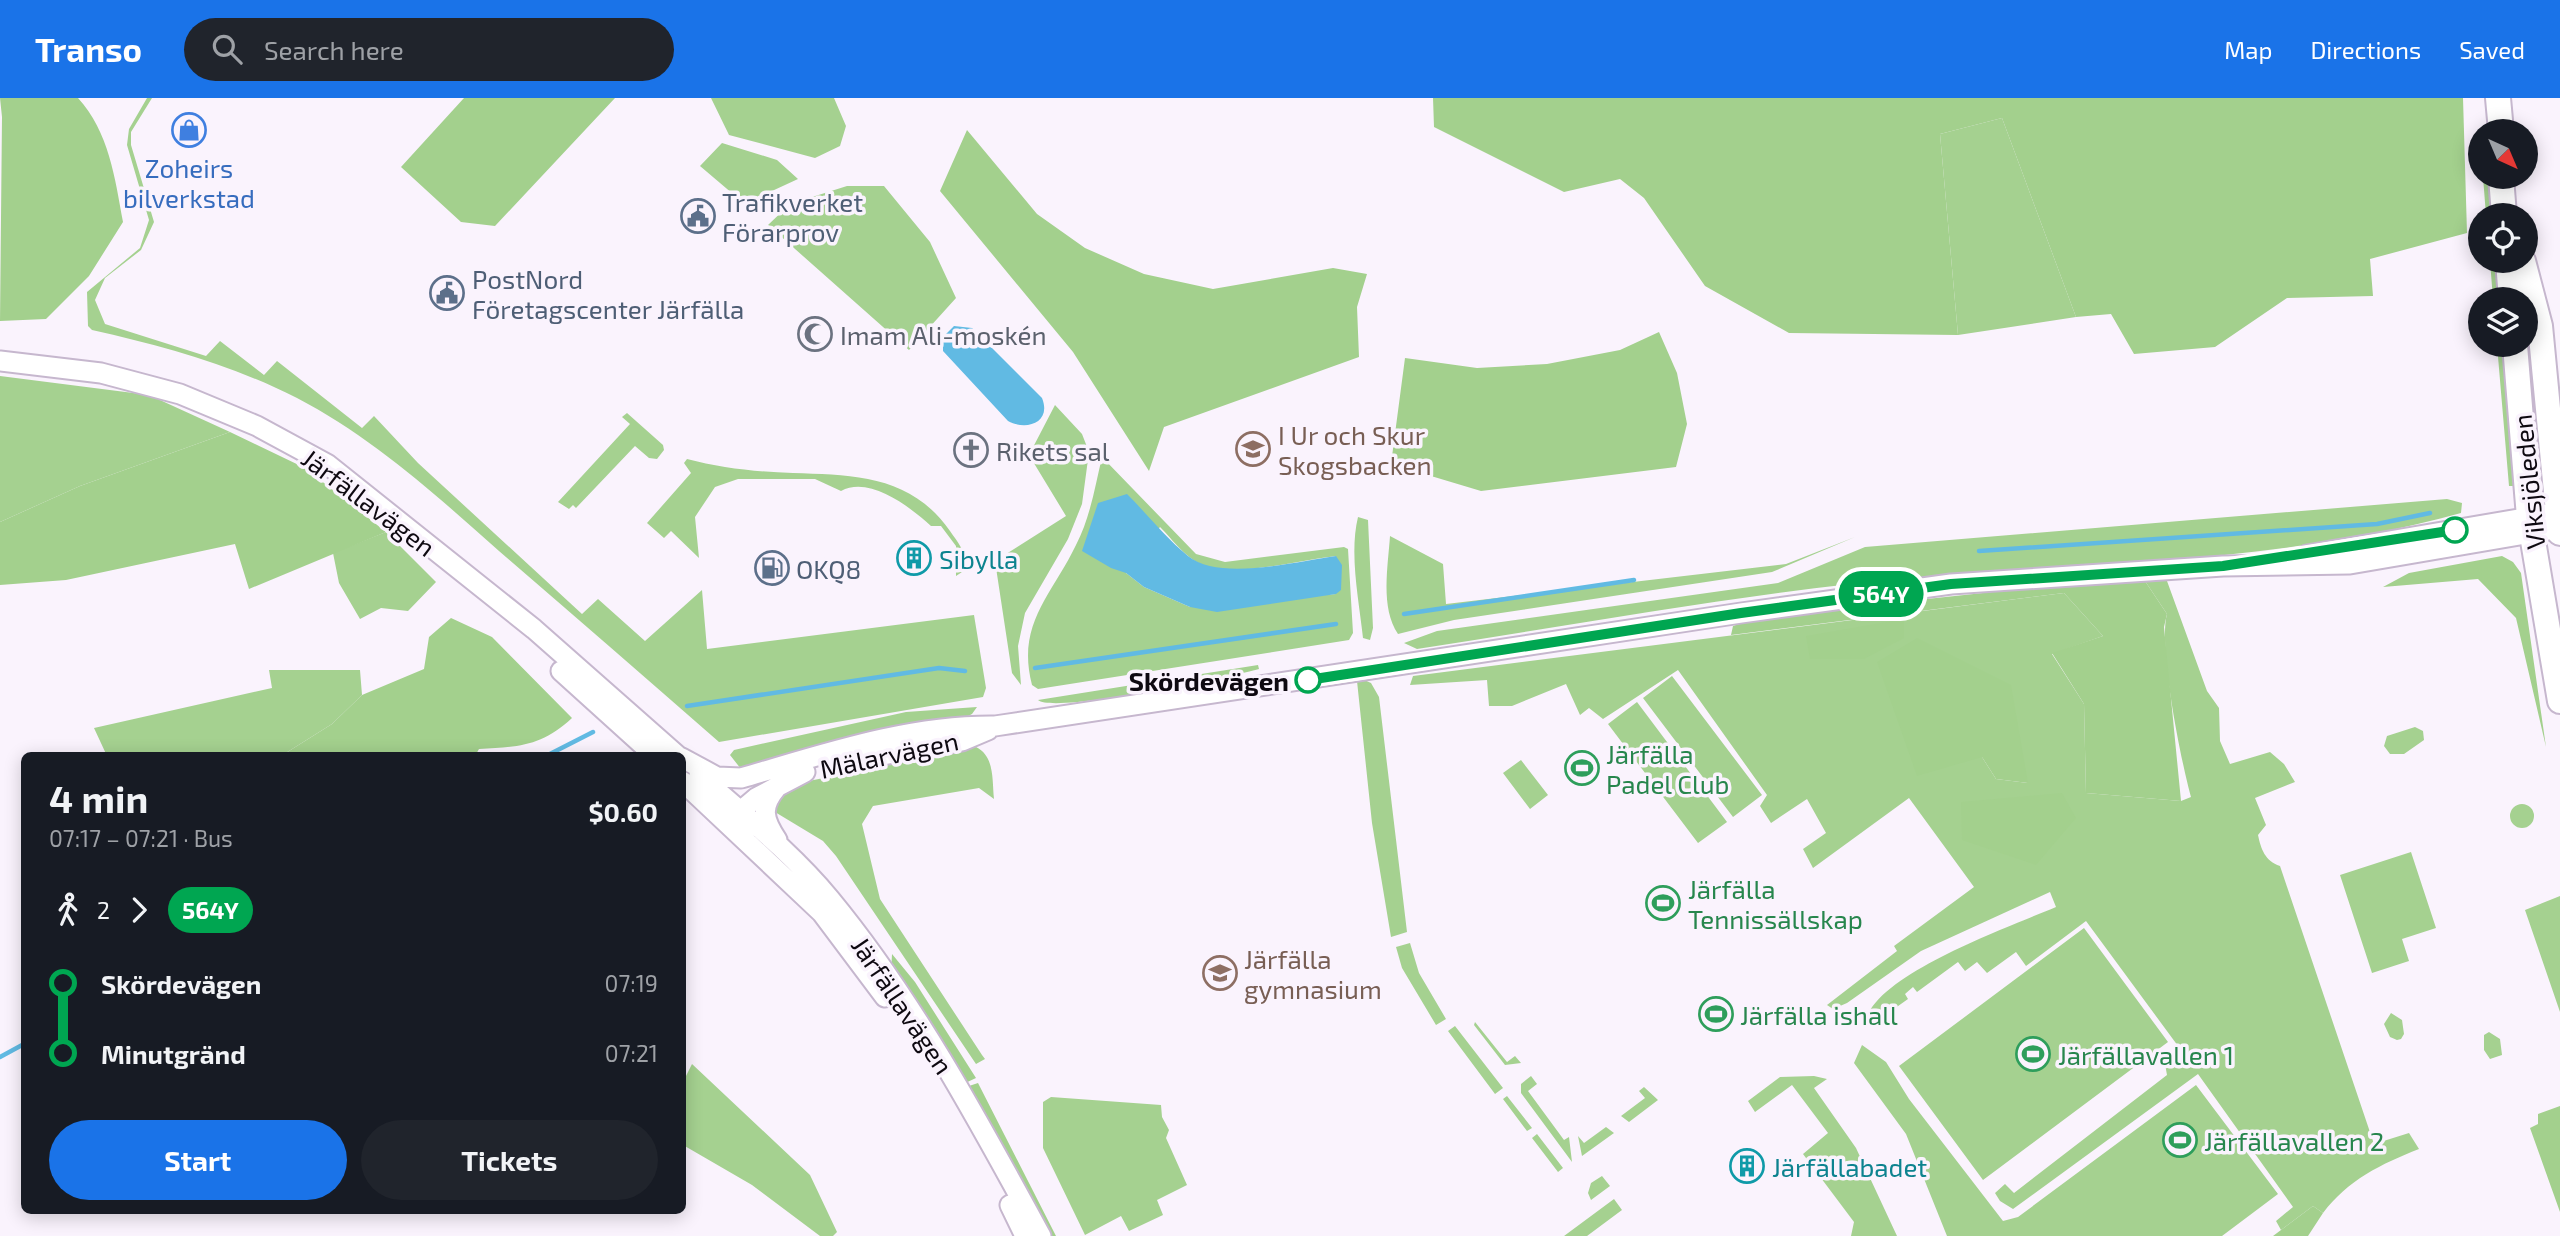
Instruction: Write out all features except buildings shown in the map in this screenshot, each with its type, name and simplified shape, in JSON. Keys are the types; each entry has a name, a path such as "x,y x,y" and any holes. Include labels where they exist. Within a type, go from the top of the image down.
{"main road":[{"path":"2498,98 2500,119"},
{"name":"Viksjöleden","path":"2526,273 2540,326 2559,523"},
{"name":"Viksjöleden","path":"2516,357 2530,525 2560,701"}],"street":[{"name":"Järfällavägen","path":"0,361 101,373 180,394 257,426 327,464 534,629 673,752"},
{"name":"Mälarvägen","path":"784,774 912,732 956,726 995,726 1727,615 1951,584 2223,566 2559,523"},
{"name":"Järfällavägen","path":"456,567 526,638 651,752"},
{"name":"Järfällavägen","path":"686,761 717,777 784,774"},
{"name":"Järfällavägen","path":"686,765 822,913 903,1021 972,1133 1025,1236"},
{"path":"728,813 748,787 784,774"},
{"path":"784,774 769,797 764,816 790,858"},
{"name":"Järfällavägen","path":"686,785 790,858 829,898 896,991 981,1126 1041,1236"}],"green space":[{"path":"0,98 78,98 89,111 104,141 117,189 123,222 89,276 46,319 0,321"},
{"path":"147,98 152,98 131,132 131,145 154,222 141,250 105,278 95,300 105,324 206,356 220,341 264,375 277,361 362,428 374,416 418,463 582,614 598,599 645,641 702,590 707,649 974,615 986,688 983,697 719,742 427,488 351,430 297,398 248,376 171,350 92,330 88,326 87,292 140,248 149,220 127,145 129,129"},
{"path":"464,98 615,98 495,226 461,222 401,167"},
{"path":"711,98 834,98 846,126 840,146 815,158 729,135"},
{"path":"1433,98 2463,98 2467,233 2370,259 2373,296 2287,298 2215,347 2134,354 2111,314 2076,317 2002,118 1940,134 1958,335 1789,333 1705,286 1644,198 1620,179 1564,192 1434,127"},
{"path":"2002,118 2076,317 1958,335 1940,134"},
{"path":"967,130 1037,214 1085,248 1144,274 1213,289 1333,268 1367,274 1357,307 1359,357 1164,427 1149,471 1073,352 940,191"},
{"path":"722,143 777,160 798,179 772,191 753,211 700,166"},
{"path":"847,186 884,186 930,242 956,298 909,350 768,225 790,204"},
{"path":"2484,189 2495,189 2496,203 2485,203"},
{"path":"2491,273 2503,273 2505,287 2492,287"},
{"path":"1659,332 1677,373 1687,424 1676,467 1481,491 1391,464 1405,358 1477,368 1547,364 1620,350"},
{"path":"2498,357 2511,357 2519,486 2509,486"},
{"path":"0,376 149,395 230,432 80,486 0,522"},
{"path":"1055,405 1082,434 1089,452 1082,504 1068,539 1025,613 1018,646 1021,685 1012,673 995,561 1066,516 1029,455"},
{"path":"627,413 663,445 664,450 657,459 649,458 635,446 576,508 573,505 569,509 558,502 630,424 622,417"},
{"path":"230,432 305,468 386,532 249,589 235,544 66,580 0,585 0,522 80,486"},
{"path":"1102,457 1196,554 1225,562 1344,547 1348,549 1353,633 1349,640 1038,689 1032,685 1028,664 1033,627 1047,595 1081,535","holes":["1160,527 1192,559 1219,569 1252,569 1336,556 1336,594 1190,607 1144,587 1126,573"]},
{"path":"687,459 753,471 859,477 899,489 918,499 935,513 950,531 964,554 965,570 956,576 956,546 941,526 931,526 901,503 877,490 852,487 841,491 815,479 738,479 715,487 695,517 699,558 671,531 664,538 647,523 691,473 684,463"},
{"path":"2447,499 2462,503 2461,513 2386,531 2311,544 2158,561 1851,584 1688,606 1417,649 1404,643 1437,631 1778,583 1865,547"},
{"path":"1358,517 1368,520 1373,628 1370,640 1363,638 1356,577 1354,546"},
{"path":"386,532 436,582 408,611 381,608 360,619 339,583 333,553"},
{"path":"1390,536 1443,564 1446,604 1786,564 1855,537 1772,572 1454,620 1398,634 1392,624 1387,599"},
{"path":"2502,556 2513,562 2521,573 2546,747 2516,618 2478,579 2383,587 2409,573"},
{"path":"2145,581 2167,581 2207,691 2219,708 2220,741 2230,764 2270,752 2284,764 2295,782 2255,798 2266,825 2258,835 2264,854 2280,866 2374,1144 2409,1133 2419,1149 2354,1182 2323,1213 2313,1206 2281,1230 2276,1221 2293,1207 2198,1074 2013,1209 2000,1201 1995,1193 2005,1184 2014,1193 2167,1075 2165,1064 2178,1055 2178,1046 2086,921 2026,966 2016,952 1987,973 1977,962 1965,971 1958,962 1917,992 1913,987 1905,994 1908,999 1877,1021 1867,1017 1878,1000 1922,967 1981,938 2056,907 2050,892 1921,951 1847,1003 1833,1009 1827,1005 1897,951 1894,946 1974,887 1909,798 1813,868 1803,849 1826,833 1807,799 1771,823 1760,806 1767,795 1678,670 1603,719 1589,708 1580,715 1566,684 1512,706 1489,706 1487,680 1410,685 1413,676 2064,593 2103,636 2052,654 2084,704 2086,793 2181,801 2191,797 2168,677 2165,630 2167,614","holes":["1982,757 2028,783 1996,779"]},
{"path":"2145,581 2167,614 2164,627 2181,801 2086,793 2084,704 2052,653 2103,636 2064,593 1731,635 1733,626 1760,617 2056,585"},
{"path":"451,618 492,637 572,718 540,740 518,746 479,749 477,752 287,752 332,724 362,695 424,669 429,637"},
{"path":"1904,619 1904,638 1864,659 1810,659 1806,636"},
{"path":"1917,638 2011,685 2028,783 1996,779 1982,757 1917,776 1877,662"},
{"path":"1258,665 1259,669 1143,693 1075,702 1051,703 1038,700"},
{"path":"269,670 360,670 362,695 332,724 287,752 105,752 94,728 272,688"},
{"path":"1672,676 1762,795 1733,817 1643,698"},
{"path":"1362,679 1371,683 1379,697 1407,932 1391,937 1372,823 1357,681"},
{"path":"1637,702 1727,822 1698,843 1608,724"},
{"path":"977,707 972,714 962,719 741,769 730,755 734,750 906,712"},
{"path":"2415,727 2423,731 2424,740 2404,754 2390,754 2384,746 2387,736"},
{"path":"976,747 987,756 990,763 994,799 979,788 873,806 862,824 880,899 985,1059 976,1064 836,856 823,841 770,809 776,798 799,783"},
{"path":"1521,760 1548,795 1530,809 1503,773"},
{"path":"2062,793 2076,818 2036,865 1962,840 1961,802"},
{"path":"2522,804 2531,807 2534,816 2531,825 2522,828 2513,825 2510,816 2513,807"},
{"path":"2411,852 2436,928 2402,939 2409,961 2372,973 2340,875"},
{"path":"2560,896 2560,1012 2525,910"},
{"name":"Järfällavallen 1","path":"2084,928 2168,1042 1983,1180 1899,1066"},
{"path":"1410,943 1419,973 1446,1019 1436,1025 1402,968 1396,947"},
{"path":"892,954 915,982 976,1078 961,1085 891,973"},
{"path":"2391,1013 2402,1020 2404,1034 2401,1039 2390,1037 2384,1024"},
{"path":"1475,1022 1507,1062 1515,1056 1521,1063 1505,1065 1474,1025"},
{"path":"1455,1026 1503,1088 1495,1094 1448,1031"},
{"path":"2489,1032 2500,1039 2502,1055 2490,1059 2484,1050 2484,1035"},
{"name":"Järfällavallen 2","path":"1862,1045 1886,1062 1909,1099 2003,1221 2018,1217 2196,1085 2278,1194 2222,1236 1947,1236 1906,1134 1854,1063"},
{"path":"692,1064 810,1175 837,1232 833,1236 820,1236 752,1185 686,1147 686,1076"},
{"path":"1531,1076 1537,1084 1528,1091 1564,1140 1569,1137 1572,1162 1521,1093 1521,1084"},
{"path":"1814,1076 1827,1079 1814,1088 1856,1148 1897,1236 1851,1236 1854,1222 1803,1154 1828,1133 1792,1085 1755,1112 1748,1101 1780,1077"},
{"path":"978,1083 1056,1236 1045,1236 963,1088"},
{"path":"1644,1087 1658,1100 1629,1122 1621,1116 1645,1098 1639,1091"},
{"path":"1507,1096 1532,1128 1527,1131 1503,1099"},
{"path":"1051,1097 1161,1105 1162,1117 1169,1130 1166,1138 1187,1185 1157,1200 1163,1215 1129,1231 1121,1216 1085,1235 1043,1148 1043,1102"},
{"path":"2560,1106 2560,1212 2530,1128 2538,1124 2538,1114"},
{"path":"1606,1127 1614,1133 1582,1156 1578,1136 1584,1143"},
{"path":"1537,1134 1563,1168 1558,1172 1532,1138"},
{"path":"1602,1176 1610,1186 1591,1200 1588,1193 1591,1183"},
{"path":"1614,1199 1622,1210 1587,1236 1564,1236"},
{"path":"2313,1206 2323,1213 2308,1236 2273,1236"}],"water":[{"path":"954,326 972,328 1042,398 1043,414 1036,423 1022,425 1008,421 943,351 943,337"},
{"path":"1127,494 1180,549 1202,564 1219,568 1259,568 1336,556 1342,565 1341,590 1336,594 1217,612 1190,607 1144,587 1126,573 1111,568 1082,551 1098,503"}],"waterway":[{"path":"1979,551 2377,524 2430,513"},
{"path":"1404,614 1634,580"},
{"path":"1035,668 1336,624"},
{"path":"687,706 939,668 965,671"},
{"path":"554,752 593,732"},
{"path":"0,1057 21,1046"}],"bus line":[{"name":"564Y","path":"1308,680 1741,613 1951,584 2223,566 2356,548 2455,530"}],"place":[{"name":"Zoheirs bilverkstad","path":"189,130"},
{"name":"Trafikverket Förarprov","path":"698,216"},
{"name":"PostNord Företagscenter Järfälla","path":"447,293"},
{"name":"Imam Ali-moskén","path":"815,334"},
{"name":"I Ur och Skur Skogsbacken","path":"1253,449"},
{"name":"Rikets sal","path":"971,450"},
{"name":"Sibylla","path":"914,558"},
{"name":"OKQ8","path":"772,568"},
{"name":"Skördevägen","path":"1308,680"},
{"name":"Järfälla Padel Club","path":"1582,768"},
{"name":"Järfälla Tennissällskap","path":"1663,903"},
{"name":"Järfälla gymnasium","path":"1220,973"},
{"name":"Järfälla ishall","path":"1716,1014"},
{"name":"Järfällavallen 1","path":"2033,1054"},
{"name":"Järfällavallen 2","path":"2180,1140"},
{"name":"Järfällabadet","path":"1747,1166"}]}
